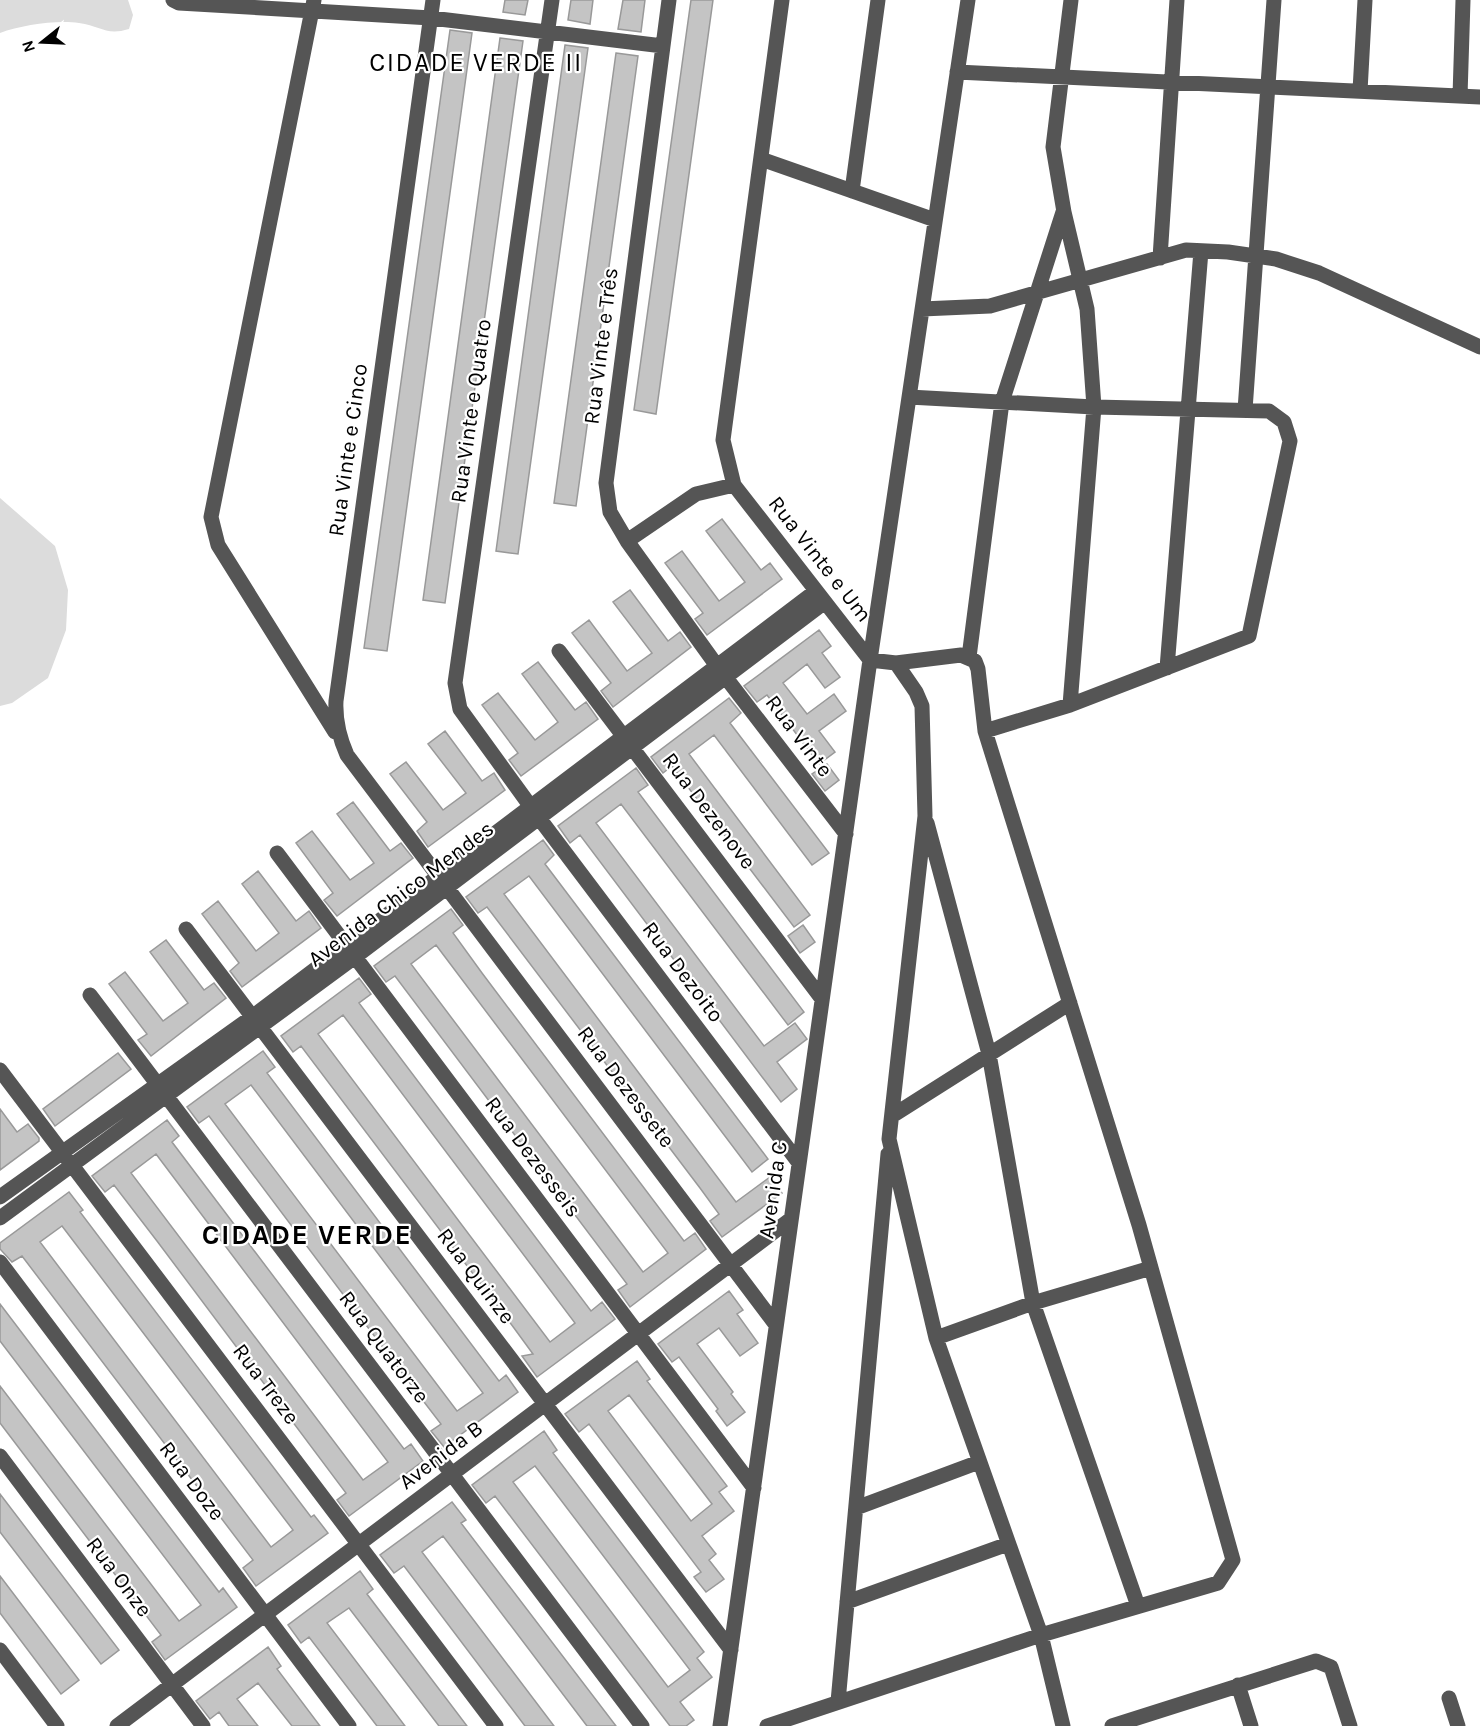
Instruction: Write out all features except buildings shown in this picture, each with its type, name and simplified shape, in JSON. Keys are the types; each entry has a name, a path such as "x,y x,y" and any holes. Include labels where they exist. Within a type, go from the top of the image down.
{"street":[{"path":"173,0 314,4 663,46"},
{"name":"Rua Vinte e Cinco","path":"434,0 335,718 347,755 444,881"},
{"name":"Rua Vinte e Quatro","path":"535,812 460,709 455,683 552,0"},
{"name":"Rua Vinte e Três","path":"669,0 606,483 610,512 627,541 722,671"},
{"path":"627,541 696,494 734,485 723,440 782,0"},
{"path":"852,191 878,0"},
{"name":"Avenida C","path":"720,1726 870,660 968,0"},
{"path":"1070,705 1094,407 1087,309 1064,212 1053,147 1071,0"},
{"path":"1160,258 1177,0"},
{"path":"1245,410 1274,0"},
{"path":"1360,91 1365,0"},
{"path":"1460,96 1463,0"},
{"path":"314,4 211,518 218,545 340,739"},
{"path":"957,72 1480,97"},
{"path":"761,159 935,220"},
{"path":"767,1726 1041,1635 1218,1583 1233,1560 1151,1268 985,731 978,669 969,657 1002,402 1064,212"},
{"path":"922,309 990,306 1186,250 1201,251 1276,259 1319,273 1480,347"},
{"path":"1167,668 1201,251"},
{"path":"909,398 1094,407 1269,411 1284,422 1290,441 1249,636 1070,705 985,731"},
{"name":"Rua Vinte e Um","path":"734,485 870,660"},
{"name":"Avenida Chico Mendes","path":"0,1218 72,1165 162,1091 821,596"},
{"name":"Rua Dezenove","path":"559,651 822,999"},
{"path":"870,660 896,663 969,657"},
{"path":"838,1702 892,1116 925,816 922,706 916,692 896,663"},
{"name":"Rua Vinte","path":"722,671 846,834"},
{"name":"Rua Dezoito","path":"535,812 799,1163"},
{"path":"925,816 989,1054 1033,1303 1138,1606"},
{"name":"Rua Dezesseis","path":"277,853 754,1488"},
{"name":"Rua Dezessete","path":"444,881 776,1325"},
{"name":"Rua Quinze","path":"186,929 731,1650"},
{"name":"Rua Quatorze","path":"90,995 642,1726"},
{"path":"892,1116 1070,1004"},
{"name":"Rua Treze","path":"0,1070 496,1726"},
{"name":"Avenida Chico Mendes","path":"0,1197 62,1152 162,1091"},
{"path":"890,1139 936,1338 1041,1635 1063,1726"},
{"name":"Avenida B","path":"117,1726 792,1219"},
{"name":"Rua Doze","path":"0,1262 349,1726"},
{"path":"936,1338 1033,1303 1151,1268"},
{"name":"Rua Onze","path":"0,1456 203,1726"},
{"path":"856,1508 979,1462"},
{"path":"847,1602 1008,1544"},
{"path":"0,1650 57,1726"},
{"path":"1112,1726 1130,1723 1238,1685 1316,1661 1331,1667 1350,1726"},
{"path":"1238,1685 1251,1726"},
{"path":"1449,1698 1458,1726"}],"shaded area":[{"path":"0,0 128,0 133,15 129,29 121,31 109,31 87,24 60,22 0,33"},
{"path":"0,498 55,546 68,590 66,630 48,678 12,703 0,706"}],"district":[{"name":"CIDADE VERDE II","path":"476,62"},
{"name":"CIDADE VERDE","path":"307,1234"}]}
